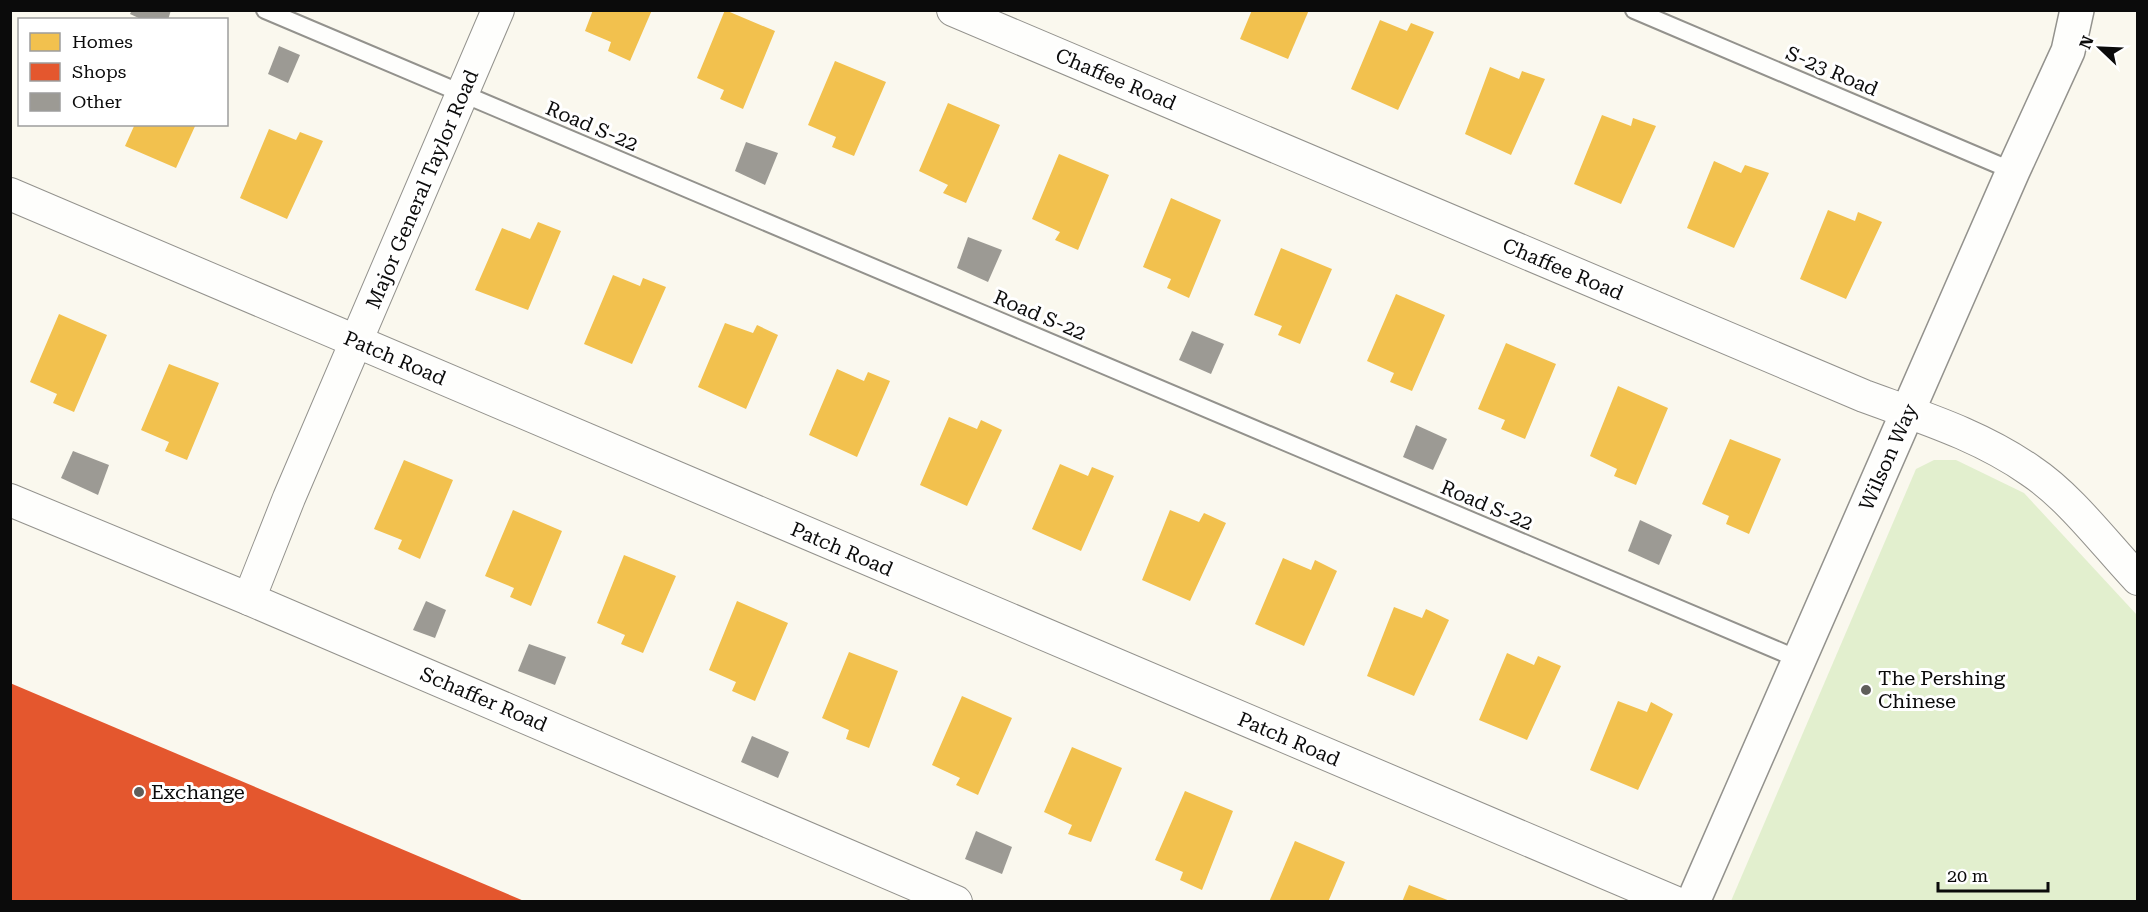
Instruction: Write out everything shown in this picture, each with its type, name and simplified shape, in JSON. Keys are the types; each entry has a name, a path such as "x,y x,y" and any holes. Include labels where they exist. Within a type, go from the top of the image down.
{"street":[{"name":"Major General Taylor Road","path":"249,599 356,341 498,10"},
{"name":"Chaffee Road","path":"953,10 1864,396 1960,431 1998,450 2032,471 2060,495 2138,579"},
{"name":"Wilson Way","path":"1693,902 2013,171 2068,51 2077,10"},
{"name":"Patch Road","path":"10,194 1674,902"},
{"name":"Schaffer Road","path":"10,500 249,599 956,902"}],"lane":[{"name":"Road S-22","path":"265,10 1798,659"},
{"name":"S-23 Road","path":"1634,10 2013,171"}],"green space":[{"path":"1934,460 1956,460 2024,493 2137,615 2137,901 1731,901 1916,469"}],"building: Homes":[{"path":"593,10 652,10 630,61 608,51 611,42 585,31"},
{"path":"725,10 775,31 743,109 720,99 724,90 697,78"},
{"path":"1252,10 1309,10 1288,59 1240,39"},
{"path":"1380,20 1407,31 1411,23 1434,32 1398,110 1351,89"},
{"path":"835,61 886,82 854,156 832,147 836,137 808,125"},
{"path":"1490,67 1519,79 1522,71 1545,79 1511,155 1465,134"},
{"path":"948,103 1000,125 966,203 943,193 948,185 919,171"},
{"path":"1602,115 1631,126 1633,118 1656,126 1621,204 1574,184"},
{"path":"134,126 195,126 176,168 125,146"},
{"path":"269,129 296,140 300,132 323,141 287,219 240,198"},
{"path":"1059,154 1109,175 1078,250 1055,240 1060,232 1032,219"},
{"path":"1714,161 1741,173 1745,165 1769,173 1734,248 1687,228"},
{"path":"1171,198 1221,220 1189,298 1167,288 1171,279 1143,267"},
{"path":"1828,210 1855,221 1858,212 1882,222 1846,299 1800,279"},
{"path":"538,222 561,231 528,310 475,290 502,228 530,239"},
{"path":"1281,248 1332,269 1300,344 1278,335 1282,326 1254,315"},
{"path":"613,275 640,286 643,278 666,287 632,364 584,344"},
{"path":"1396,294 1445,315 1412,391 1390,382 1394,373 1367,361"},
{"path":"59,314 107,335 74,412 53,403 57,394 30,382"},
{"path":"725,323 753,333 757,325 778,335 746,409 698,387"},
{"path":"1506,343 1556,364 1525,439 1501,429 1505,420 1478,409"},
{"path":"169,364 219,383 187,460 165,451 169,442 141,430"},
{"path":"837,369 864,381 868,372 890,381 857,457 809,435"},
{"path":"1618,386 1668,408 1636,485 1614,476 1617,469 1590,456"},
{"path":"949,417 977,429 981,420 1002,430 967,506 920,485"},
{"path":"1730,439 1781,459 1749,534 1726,524 1729,516 1702,504"},
{"path":"404,460 453,480 420,559 398,549 402,540 374,529"},
{"path":"1060,464 1088,476 1092,467 1114,476 1081,551 1032,529"},
{"path":"513,510 562,531 531,606 510,597 514,588 485,576"},
{"path":"1170,510 1199,522 1204,513 1226,523 1190,601 1142,580"},
{"path":"624,555 676,576 643,653 621,644 625,635 597,623"},
{"path":"1283,558 1311,570 1315,560 1337,571 1304,646 1255,624"},
{"path":"737,601 788,623 755,701 732,691 736,682 709,670"},
{"path":"1394,607 1422,618 1426,609 1449,620 1414,696 1367,676"},
{"path":"849,652 898,671 869,748 846,739 849,730 822,718"},
{"path":"1507,653 1534,665 1538,656 1561,666 1527,740 1479,720"},
{"path":"962,696 1012,718 978,795 956,785 960,778 932,765"},
{"path":"1618,701 1647,712 1651,702 1673,714 1638,790 1590,770"},
{"path":"1072,747 1122,768 1091,842 1068,834 1072,825 1044,812"},
{"path":"1185,791 1233,811 1202,890 1180,880 1183,872 1155,860"},
{"path":"1295,841 1345,862 1328,902 1269,902"},
{"path":"1409,885 1450,901 1450,902 1402,902"}],"building: Shops":[{"name":"Exchange","path":"10,683 524,901 524,902 10,902"}],"building: Other":[{"path":"132,10 171,10 169,18 139,18 130,14"},
{"path":"279,46 300,55 288,83 268,74"},
{"path":"746,142 778,153 765,185 735,171"},
{"path":"968,237 1002,250 988,282 957,268"},
{"path":"1192,331 1224,344 1211,374 1179,360"},
{"path":"1416,425 1447,439 1433,470 1403,457"},
{"path":"73,451 109,465 98,495 61,478"},
{"path":"1640,520 1672,535 1659,565 1628,551"},
{"path":"426,601 446,610 435,638 413,630"},
{"path":"529,644 566,657 555,685 518,671"},
{"path":"752,736 789,752 778,778 741,762"},
{"path":"976,831 1012,847 1002,874 965,859"}],"place":[{"name":"The Pershing Chinese","path":"1866,690"},
{"name":"Exchange","path":"139,792"}]}
